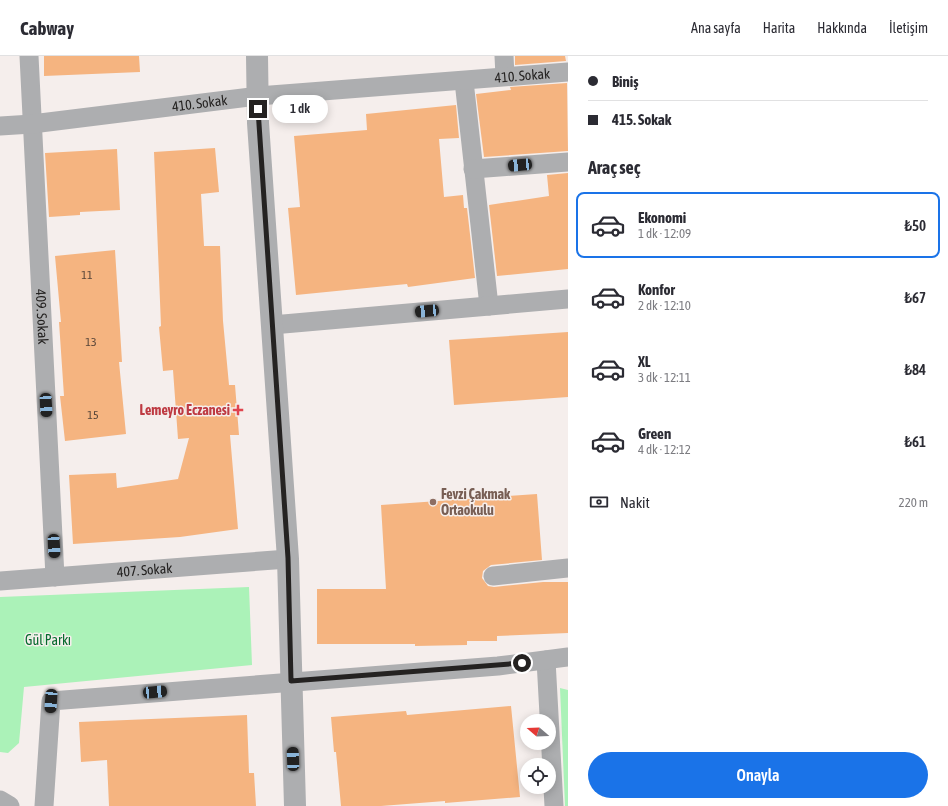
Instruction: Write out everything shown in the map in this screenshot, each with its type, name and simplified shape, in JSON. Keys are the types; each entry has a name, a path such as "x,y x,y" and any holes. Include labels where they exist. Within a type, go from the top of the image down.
{"street":[{"name":"409. Sokak","path":"29,56 55,577"},
{"path":"257,56 258,123 288,558 295,806"},
{"path":"504,56 505,76"},
{"name":"410. Sokak","path":"0,126 32,124 258,96 568,72"},
{"path":"464,81 489,306"},
{"path":"473,169 568,162"},
{"path":"272,324 568,299"},
{"name":"407. Sokak","path":"0,581 288,558"},
{"path":"493,576 568,568"},
{"path":"44,806 51,701 291,681 498,666 568,657"},
{"path":"546,660 554,806"},
{"path":"0,800 10,806"}],"green space":[{"name":"Gül Parkı","path":"249,587 252,665 24,687 19,743 8,753 0,752 0,597"},
{"path":"560,688 568,690 568,806 565,806"}],"building":[{"path":"44,56 139,56 140,72 44,76"},
{"path":"515,56 565,56 566,61 515,65"},
{"path":"567,83 568,151 484,157 476,94 511,90 510,87"},
{"path":"456,105 459,138 439,139 444,197 463,195 464,208 467,208 475,278 408,287 407,284 296,295 288,208 300,207 294,136 367,130 366,114"},
{"path":"215,148 219,192 201,194 204,246 220,246 223,321 229,385 235,385 239,435 230,435 238,529 180,537 73,544 69,475 116,473 117,488 178,479 189,438 178,439 173,370 163,371 159,327 161,326 154,152"},
{"path":"117,149 120,210 80,212 80,215 49,217 45,153"},
{"path":"568,173 568,269 497,276 489,205 549,196 547,175"},
{"path":"115,250 122,362 119,362 126,434 65,441 60,396 64,396 59,322 61,322 55,256"},
{"path":"568,332 568,397 454,405 449,340"},
{"path":"537,494 542,560 491,565 483,571 482,578 488,586 494,587 543,582 568,582 568,633 497,636 497,641 467,641 467,645 415,646 415,644 317,644 317,589 386,589 381,505"},
{"path":"511,706 520,797 445,803 445,801 381,806 341,806 331,717 406,711 407,715"},
{"path":"247,715 249,773 254,773 256,806 109,806 107,760 81,762 79,722"}],"place":[{"name":"Lemeyro Eczanesi","path":"238,410"},
{"name":"Fevzi Çakmak Ortaokulu","path":"433,502"}],"route":[{"path":"258,109 288,558 291,681 522,663"}]}
